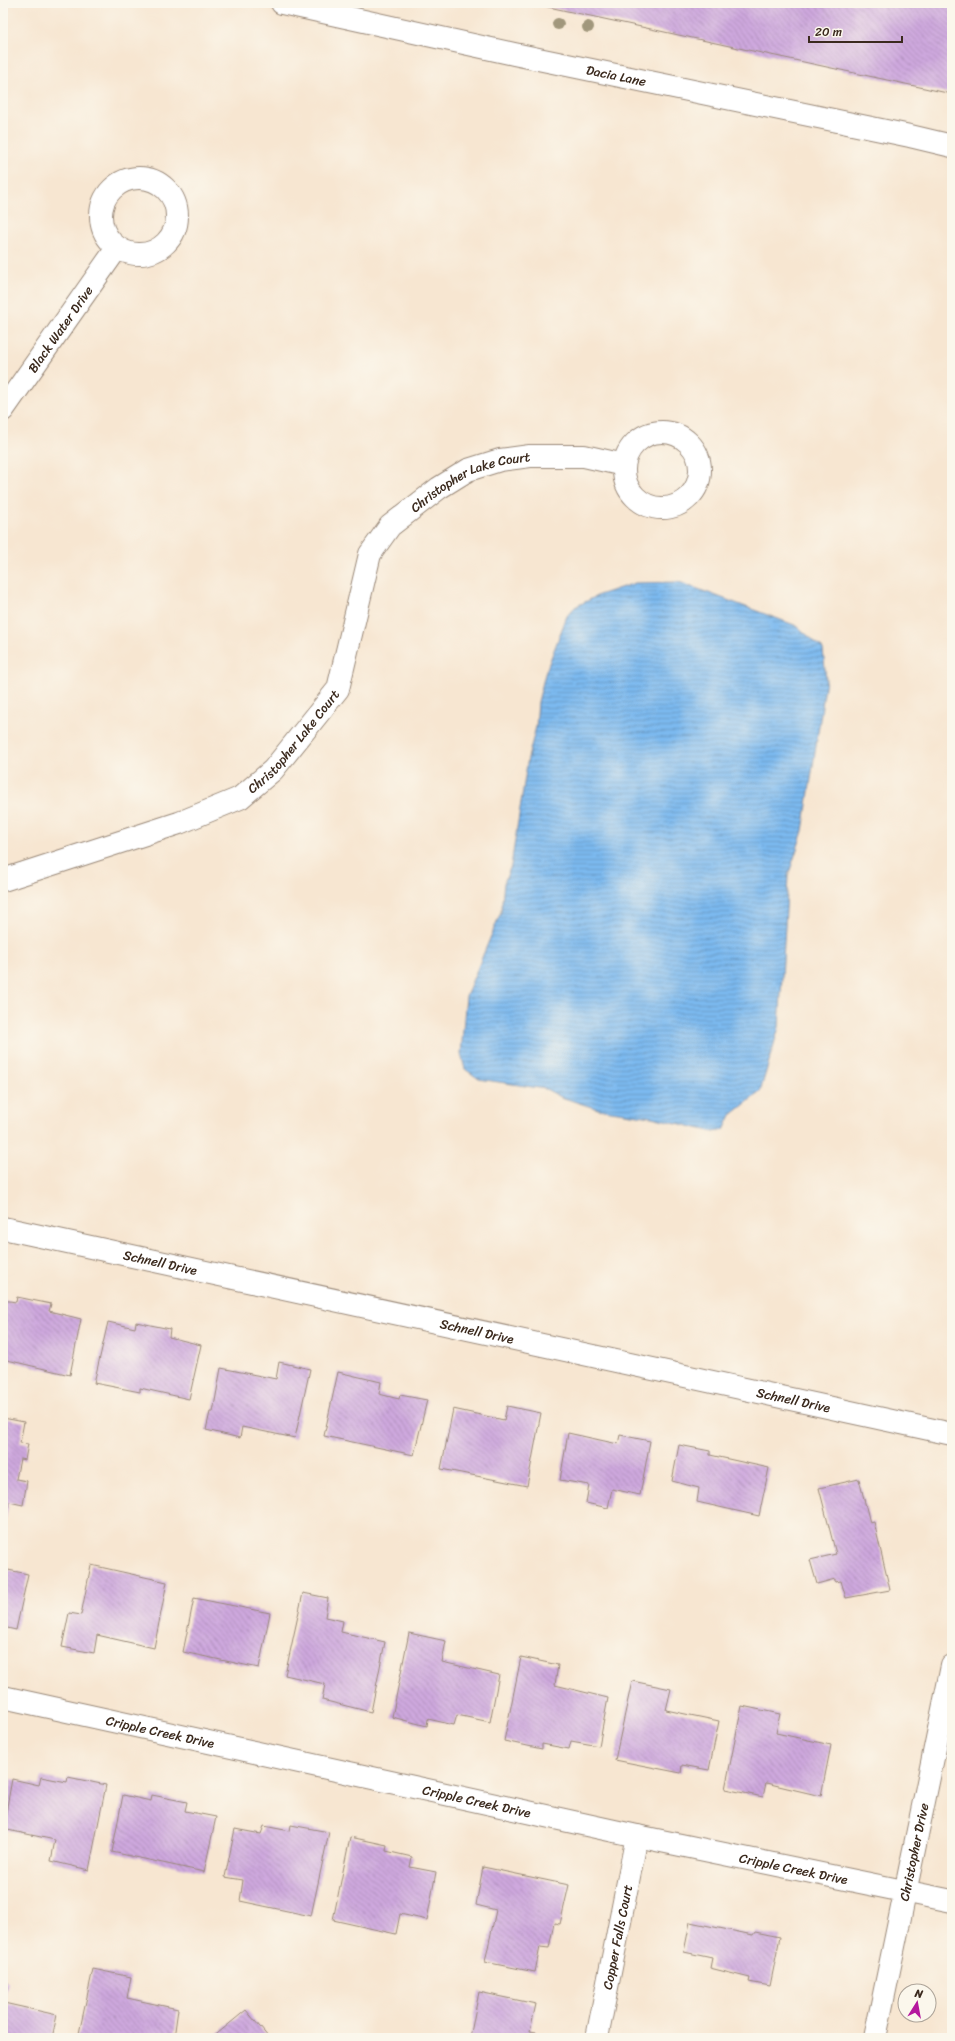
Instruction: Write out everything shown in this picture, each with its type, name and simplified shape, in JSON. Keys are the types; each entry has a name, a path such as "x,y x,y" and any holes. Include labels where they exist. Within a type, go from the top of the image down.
{"street":[{"name":"Dacia Lane","path":"282,3 514,54 952,146"},
{"name":"Black Water Drive","path":"3,410 117,248"},
{"name":"Christopher Lake Court","path":"3,880 179,824 240,798 274,770 338,689 370,554 390,526 439,488 468,470 500,460 530,456 584,456 624,465"},
{"name":"Schnell Drive","path":"3,1228 952,1434"},
{"name":"Christopher Drive","path":"875,2038 904,1891 952,1666"},
{"name":"Cripple Creek Drive","path":"3,1697 637,1836 952,1901"},
{"name":"Copper Falls Court","path":"597,2038 637,1836"}],"water":[{"path":"679,582 797,626 823,649 826,680 803,831 788,876 779,1027 760,1092 731,1115 724,1130 714,1132 652,1117 598,1109 561,1097 546,1089 479,1079 465,1069 461,1054 466,996 501,912 504,883 511,866 528,758 536,727 538,702 545,674 567,616 575,607 599,595 635,583"}],"building":[{"path":"545,3 952,3 952,94 544,6"},
{"path":"17,1297 51,1304 49,1311 81,1319 70,1375 3,1359 3,1300 16,1302"},
{"path":"108,1322 135,1328 136,1322 170,1329 169,1337 201,1345 189,1399 140,1388 140,1392 94,1383"},
{"path":"279,1362 310,1369 295,1438 242,1427 240,1438 206,1430 210,1412 213,1412 221,1368 276,1379"},
{"path":"338,1372 381,1382 379,1394 399,1399 400,1395 427,1400 414,1455 324,1436"},
{"path":"507,1406 541,1413 527,1486 441,1469 453,1409 504,1420"},
{"path":"3,1418 24,1422 20,1443 28,1444 25,1460 20,1459 16,1479 27,1481 23,1505 9,1502 6,1518 3,1517"},
{"path":"568,1433 618,1444 620,1435 650,1441 640,1495 612,1489 608,1508 586,1503 589,1485 560,1480"},
{"path":"679,1445 710,1451 710,1455 769,1468 759,1516 697,1502 699,1488 672,1481"},
{"path":"859,1479 870,1523 874,1522 890,1590 846,1598 841,1581 835,1582 835,1579 817,1584 810,1560 836,1554 819,1488"},
{"path":"91,1565 167,1582 154,1648 97,1635 94,1653 62,1647 69,1613 81,1615"},
{"path":"3,1569 28,1574 16,1630 3,1627"},
{"path":"303,1593 328,1598 325,1617 343,1621 341,1632 385,1642 371,1712 322,1700 325,1684 285,1675"},
{"path":"194,1598 270,1613 259,1668 183,1652"},
{"path":"409,1633 446,1641 442,1662 499,1675 490,1722 457,1715 454,1725 428,1719 427,1726 392,1717"},
{"path":"521,1657 558,1665 555,1685 608,1698 599,1746 571,1741 569,1749 542,1744 542,1749 504,1741"},
{"path":"632,1681 671,1689 666,1710 719,1721 709,1770 682,1765 681,1773 615,1760"},
{"path":"742,1706 780,1714 776,1733 831,1745 821,1796 766,1783 763,1797 725,1789"},
{"path":"41,1777 67,1782 68,1777 106,1785 89,1870 51,1861 55,1840 3,1829 12,1779 39,1785"},
{"path":"123,1795 151,1801 152,1795 187,1802 185,1811 216,1817 204,1872 112,1852"},
{"path":"291,1825 329,1832 311,1916 240,1901 243,1880 225,1877 235,1829 261,1834 264,1826 290,1831"},
{"path":"350,1837 387,1845 386,1851 412,1857 410,1867 436,1872 427,1920 400,1914 396,1934 333,1920"},
{"path":"483,1867 569,1885 560,1924 554,1923 549,1948 540,1947 535,1972 485,1962 496,1910 476,1905"},
{"path":"690,1922 753,1935 755,1932 780,1937 770,1986 749,1982 750,1978 710,1968 712,1958 684,1952"},
{"path":"93,1969 131,1977 127,1998 178,2009 174,2038 78,2038"},
{"path":"3,1981 8,1982 4,2003 57,2015 52,2038 3,2038"},
{"path":"479,1992 536,2004 530,2031 536,2032 535,2038 470,2038"},
{"path":"246,2010 269,2038 212,2038"}]}
